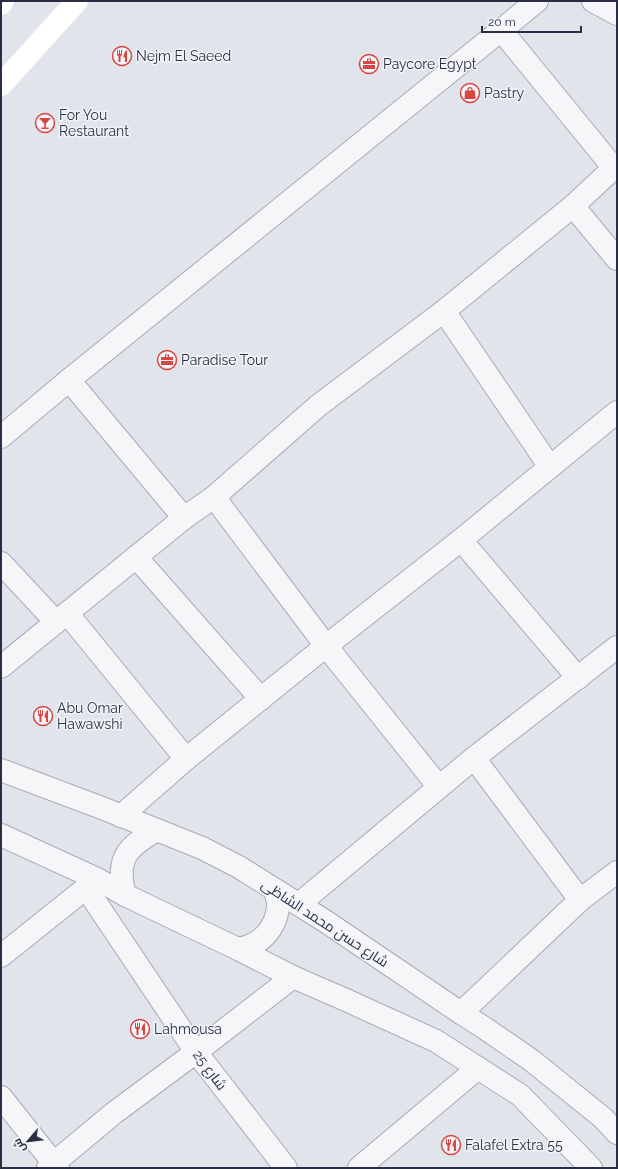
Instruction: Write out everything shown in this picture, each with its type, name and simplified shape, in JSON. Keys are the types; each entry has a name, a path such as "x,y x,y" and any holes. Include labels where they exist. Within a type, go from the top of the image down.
{"street":[{"path":"1,4 4,1"},
{"path":"1,85 77,1"},
{"path":"1,437 69,380 537,1"},
{"path":"594,1 617,14"},
{"path":"1,667 184,518 214,497 319,406 444,311 573,206 615,166 501,30"},
{"path":"573,206 617,259"},
{"path":"444,311 550,467"},
{"path":"69,380 184,518"},
{"path":"121,816 186,759 461,540 617,412"},
{"path":"214,497 326,646 439,787"},
{"path":"461,540 578,678"},
{"path":"136,557 261,699"},
{"path":"1,562 62,618 186,759"},
{"path":"299,904 474,758 617,647"},
{"path":"474,758 580,900"},
{"name":"شارع حسن محمد الشاظى","path":"1,770 202,848 239,867 325,921 486,1029 612,1119"},
{"path":"125,895 121,882 121,868 126,855 134,844 157,830"},
{"path":"1,835 92,884 125,895 293,977 436,1041 520,1095 591,1168"},
{"path":"461,1013 580,900 617,872"},
{"path":"1,956 92,884"},
{"name":"شارع 25","path":"92,884 196,1052 286,1168"},
{"path":"238,949 251,945 262,938 271,928 276,916 278,903 275,890"},
{"path":"1,1097 48,1156 54,1166 114,1112 196,1052 293,977"},
{"path":"359,1168 478,1068"}],"place":[{"name":"Nejm El Saeed","path":"122,56"},
{"name":"Paycore Egypt","path":"369,64"},
{"name":"Pastry","path":"470,93"},
{"name":"For You Restaurant","path":"45,123"},
{"name":"Paradise Tour","path":"167,360"},
{"name":"Abu Omar Hawawshi","path":"43,716"},
{"name":"Lahmousa","path":"140,1029"},
{"name":"Falafel Extra 55","path":"451,1145"}]}
